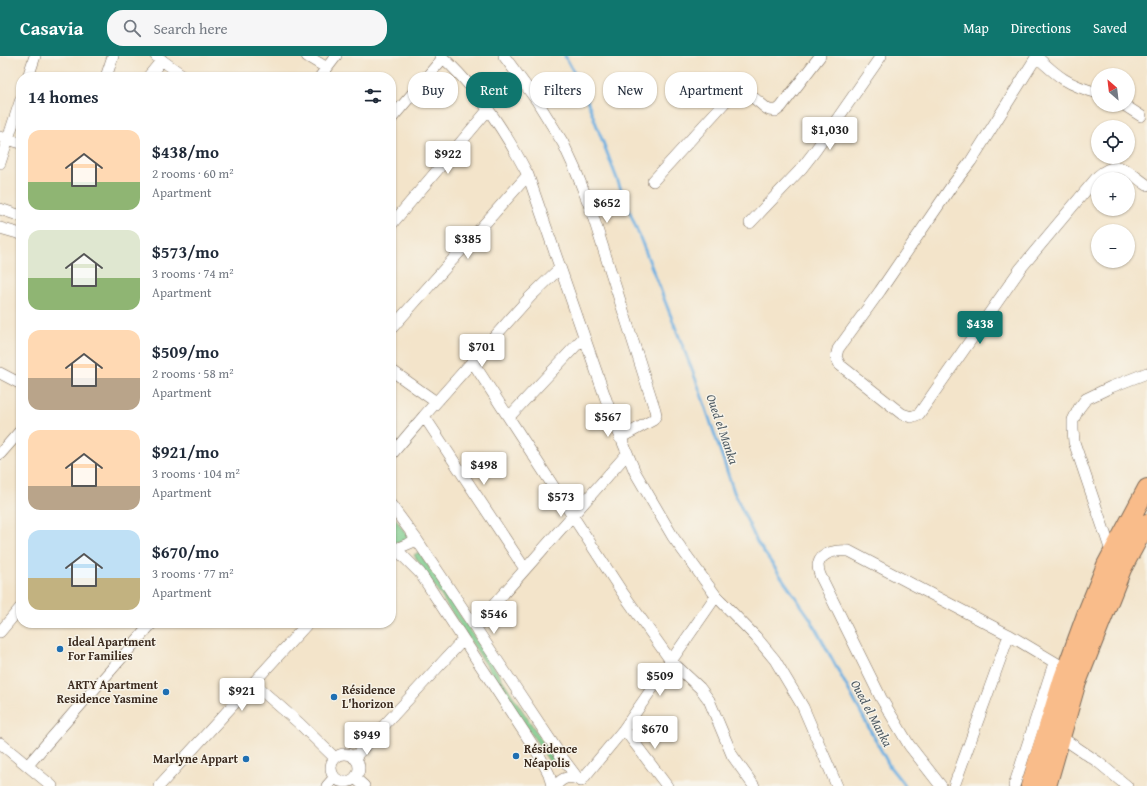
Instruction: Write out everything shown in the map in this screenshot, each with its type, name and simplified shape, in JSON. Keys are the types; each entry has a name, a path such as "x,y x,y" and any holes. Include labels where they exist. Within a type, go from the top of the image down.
{"main road":[{"path":"1030,786 1060,666 1087,612 1112,554 1144,499"},
{"path":"1047,786 1076,685 1122,569 1147,523"}],"street":[{"path":"108,72 113,56"},
{"path":"307,56 322,72"},
{"path":"324,72 336,56"},
{"path":"504,56 537,101 563,143 575,169 590,207 655,410 656,415 653,420 620,438"},
{"path":"653,181 736,90 743,89 766,108 776,111 781,107 820,56"},
{"path":"750,222 815,151 881,56"},
{"path":"1091,91 1071,84 1036,56 971,161 951,187 838,349 836,357 840,365 902,414 909,417 915,416 922,411 965,346 1021,268 1098,176 1110,168 1115,167 1121,168 1147,184"},
{"path":"396,113 442,57 468,85 488,110 518,156 528,175 620,438 635,472 652,504 673,537 716,596 756,637 779,666 803,707 837,786"},
{"path":"29,72 31,58"},
{"path":"151,72 159,58 178,72"},
{"path":"0,163 4,138 16,110"},
{"path":"396,219 488,110"},
{"path":"1135,112 1141,116"},
{"path":"4,138 16,142"},
{"path":"396,323 528,175"},
{"path":"0,209 16,214"},
{"path":"0,228 16,233"},
{"path":"396,449 472,361 530,297 560,268"},
{"path":"509,416 584,337"},
{"path":"472,361 622,592 671,661 704,692 732,755 754,786"},
{"path":"0,373 16,381"},
{"path":"396,374 436,402"},
{"path":"1112,554 1074,442 1074,420 1079,408 1086,399 1117,384 1147,374"},
{"path":"424,416 525,569"},
{"path":"0,454 16,436"},
{"path":"475,626 627,454"},
{"path":"396,512 417,540 561,756 581,782"},
{"path":"396,547 417,540"},
{"path":"941,786 910,745 881,698 820,575 818,566 822,558 830,552 838,550 850,551 1008,635 1060,666 1014,786"},
{"path":"396,551 420,574 542,760 549,774 552,786"},
{"path":"581,782 624,729 716,596"},
{"path":"0,632 16,613"},
{"path":"28,765 148,628"},
{"path":"159,786 252,682 303,628"},
{"path":"954,786 1008,635"},
{"path":"354,758 463,640"},
{"path":"252,682 300,724 335,758"},
{"path":"624,729 667,786"},
{"path":"1061,737 1098,762 1127,786"},
{"path":"0,743 52,786"},
{"path":"346,754 354,758 358,762 359,767 355,778 345,783 339,781 331,782 332,764 335,758 346,754"},
{"path":"556,786 560,780 566,778 573,777 581,782"},
{"path":"355,778 364,786"}],"green space":[{"path":"396,519 409,538 399,543 396,542"},
{"path":"419,552 556,762 551,764 414,555"}],"waterway":[{"name":"Oued el Manka","path":"565,56 582,87 698,385 734,492 757,542 810,618 890,767 905,786"}],"place":[{"name":"Ideal Apartment For Families","path":"60,649"},
{"name":"ARTY Apartment Residence Yasmine","path":"166,692"},
{"name":"Résidence L'horizon","path":"334,697"},
{"name":"Résidence Néapolis","path":"516,756"},
{"name":"Marlyne Appart","path":"246,759"}]}
